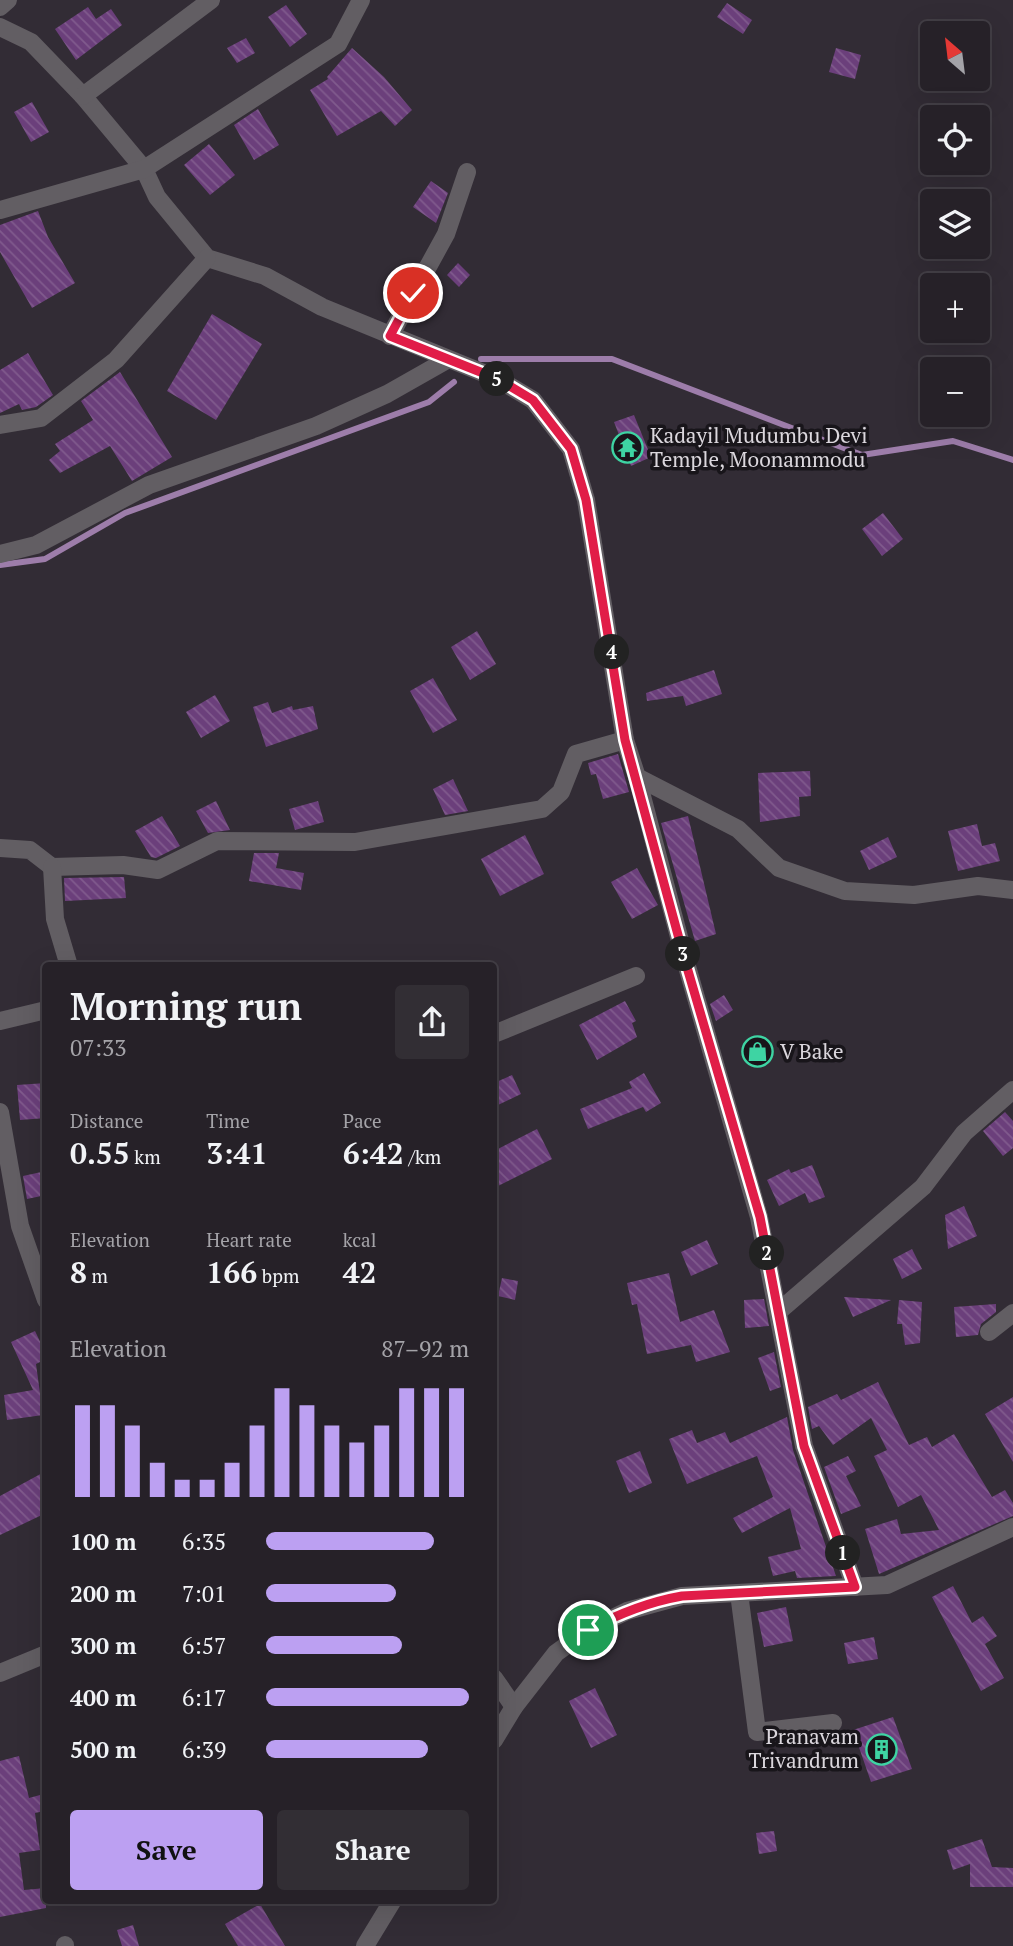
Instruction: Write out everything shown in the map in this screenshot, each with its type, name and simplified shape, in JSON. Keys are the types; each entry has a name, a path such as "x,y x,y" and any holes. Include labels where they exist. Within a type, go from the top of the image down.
{"street":[{"path":"0,7 8,0"},
{"path":"83,96 211,0"},
{"path":"0,210 144,169 338,44 361,0"},
{"path":"0,27 31,42 83,96 144,169 157,197 207,258 265,276 322,307 498,379 533,400 571,449 586,500 625,740 637,776 684,957 760,1217 804,1446 855,1587"},
{"path":"390,336 446,234 467,173"},
{"path":"0,425 41,418 116,360 207,258"},
{"path":"0,554 36,545 149,485 316,426 387,394 447,360"},
{"path":"0,848 30,850 52,867 123,865 158,870 217,841 355,842 542,809 561,792 576,754 625,740"},
{"path":"637,776 738,829 779,868 845,891 914,895 978,886 1013,890"},
{"path":"52,867 55,919 68,962"},
{"path":"497,1033 636,976"},
{"path":"0,1021 42,1011"},
{"path":"778,1312 923,1187 964,1133 1013,1090"},
{"path":"0,1112 20,1226 42,1289"},
{"path":"989,1332 1013,1313"},
{"path":"497,1735 514,1707 556,1653 571,1640 608,1619 657,1600 855,1587 897,1581 1013,1527"},
{"path":"739,1594 757,1732 833,1723"},
{"path":"0,1673 42,1656"},
{"path":"497,1682 514,1707"},
{"path":"365,1946 391,1904"}],"building":[{"path":"727,3 752,20 743,34 717,17"},
{"path":"286,5 307,34 290,47 268,17"},
{"path":"88,7 96,19 111,9 122,25 76,60 55,29"},
{"path":"246,38 255,53 237,63 227,48"},
{"path":"352,48 384,77 412,110 395,126 381,111 337,136 310,90 328,79"},
{"path":"836,48 861,55 855,79 829,72"},
{"path":"32,102 49,132 31,142 14,112"},
{"path":"258,109 279,145 254,160 234,125"},
{"path":"209,144 235,175 210,195 184,165"},
{"path":"431,181 448,193 436,223 413,207"},
{"path":"38,211 48,237 75,283 32,308 0,252 0,225"},
{"path":"458,263 470,275 459,287 447,275"},
{"path":"212,314 262,344 216,420 167,391"},
{"path":"28,353 53,395 36,407 22,410 19,404 0,413 0,370"},
{"path":"120,372 172,457 132,481 110,446 60,473 49,460 60,451 55,444 93,420 81,401"},
{"path":"634,415 651,457 631,466 614,422"},
{"path":"883,513 903,539 882,556 862,529"},
{"path":"477,631 496,664 470,680 451,647"},
{"path":"714,670 722,694 686,706 683,696 647,701 646,693"},
{"path":"433,678 457,720 433,733 410,691"},
{"path":"215,695 230,721 201,738 186,712"},
{"path":"268,702 272,713 292,706 293,710 313,706 318,729 266,747 253,707"},
{"path":"618,754 629,792 603,799 596,774 591,775 588,763"},
{"path":"810,771 811,796 799,797 800,816 760,822 758,773"},
{"path":"453,779 468,811 445,815 433,789"},
{"path":"216,801 230,830 208,833 196,811"},
{"path":"318,801 324,822 295,830 289,809"},
{"path":"162,816 180,846 156,858 151,857 135,831"},
{"path":"688,816 716,934 695,941 661,823"},
{"path":"977,824 982,846 995,843 1000,861 958,871 948,831"},
{"path":"525,835 544,874 500,896 481,859"},
{"path":"888,837 897,857 869,870 860,851"},
{"path":"254,853 279,853 276,868 304,873 301,890 249,881"},
{"path":"637,868 658,905 632,919 611,882"},
{"path":"124,877 126,898 65,901 64,878"},
{"path":"724,995 733,1010 716,1021 710,1004"},
{"path":"625,1001 636,1021 632,1023 637,1037 597,1060 579,1025"},
{"path":"644,1073 661,1103 646,1112 643,1107 588,1129 580,1109 632,1088 629,1082"},
{"path":"512,1075 521,1094 498,1105 497,1082"},
{"path":"42,1083 42,1118 20,1120 17,1085"},
{"path":"1005,1112 1013,1121 1013,1148 1003,1156 983,1131"},
{"path":"537,1129 552,1159 497,1186 497,1149"},
{"path":"812,1165 825,1197 809,1203 805,1193 779,1206 767,1180 789,1169 791,1173"},
{"path":"42,1172 42,1196 27,1199 23,1176"},
{"path":"964,1206 977,1236 948,1249 945,1215"},
{"path":"707,1240 718,1264 691,1276 681,1252"},
{"path":"912,1249 922,1269 902,1279 893,1259"},
{"path":"669,1273 680,1322 714,1310 730,1352 696,1362 691,1345 647,1354 637,1304 632,1305 627,1283"},
{"path":"502,1278 518,1281 515,1300 498,1296"},
{"path":"844,1297 891,1300 853,1317"},
{"path":"764,1299 769,1326 745,1328 744,1300"},
{"path":"899,1300 922,1302 920,1343 905,1345 902,1324 897,1324"},
{"path":"996,1304 996,1312 981,1324 978,1335 956,1337 954,1307"},
{"path":"35,1331 42,1346 42,1361 36,1364 42,1415 7,1420 4,1395 33,1390 11,1342"},
{"path":"774,1352 781,1387 770,1391 758,1358"},
{"path":"878,1382 909,1445 927,1437 932,1447 954,1434 992,1497 1005,1490 1013,1503 1013,1516 879,1574 865,1529 897,1519 901,1534 939,1530 921,1495 898,1507 874,1456 887,1450 871,1418 833,1445 819,1426 812,1429 808,1407 837,1394 841,1400"},
{"path":"1013,1397 1013,1462 985,1414"},
{"path":"787,1417 793,1450 836,1576 797,1578 795,1571 773,1576 768,1557 801,1549 790,1508 742,1533 733,1518 773,1497 757,1456 687,1484 669,1439 692,1430 697,1443 725,1432 730,1443"},
{"path":"640,1451 652,1483 629,1493 616,1461"},
{"path":"848,1456 856,1471 846,1476 861,1506 841,1514 824,1467"},
{"path":"42,1473 42,1515 0,1535 0,1496"},
{"path":"953,1586 972,1623 983,1616 997,1636 985,1644 1004,1678 981,1691 932,1597"},
{"path":"786,1607 793,1641 764,1647 757,1613"},
{"path":"874,1637 878,1659 848,1664 844,1643"},
{"path":"595,1688 617,1735 591,1748 569,1701"},
{"name":"Pranavam Trivandrum","path":"893,1717 912,1769 871,1782 853,1730"},
{"path":"19,1756 29,1798 40,1795 42,1811 35,1813 40,1850 19,1853 24,1890 42,1888 42,1904 46,1904 46,1908 0,1917 0,1761"},
{"path":"774,1831 777,1851 759,1854 756,1833"},
{"path":"982,1839 992,1867 1013,1868 1013,1887 970,1887 970,1864 953,1870 947,1850"},
{"path":"260,1904 285,1946 238,1946 225,1924"},
{"path":"133,1925 139,1946 122,1946 117,1930"}],"waterway":[{"path":"481,359 612,359 862,455 953,441 1013,460"},
{"path":"0,565 45,559 125,513 429,402 454,382"}],"place":[{"name":"Kadayil Mudumbu Devi Temple, Moonammodu","path":"627,448"},
{"name":"V Bake","path":"757,1052"},
{"name":"Pranavam Trivandrum","path":"882,1749"}],"route":[{"path":"413,293 390,336 498,379 533,400 571,449 586,500 625,740 637,776 684,957 760,1217 804,1446 855,1587 682,1596 657,1600 608,1619 588,1630"}]}
